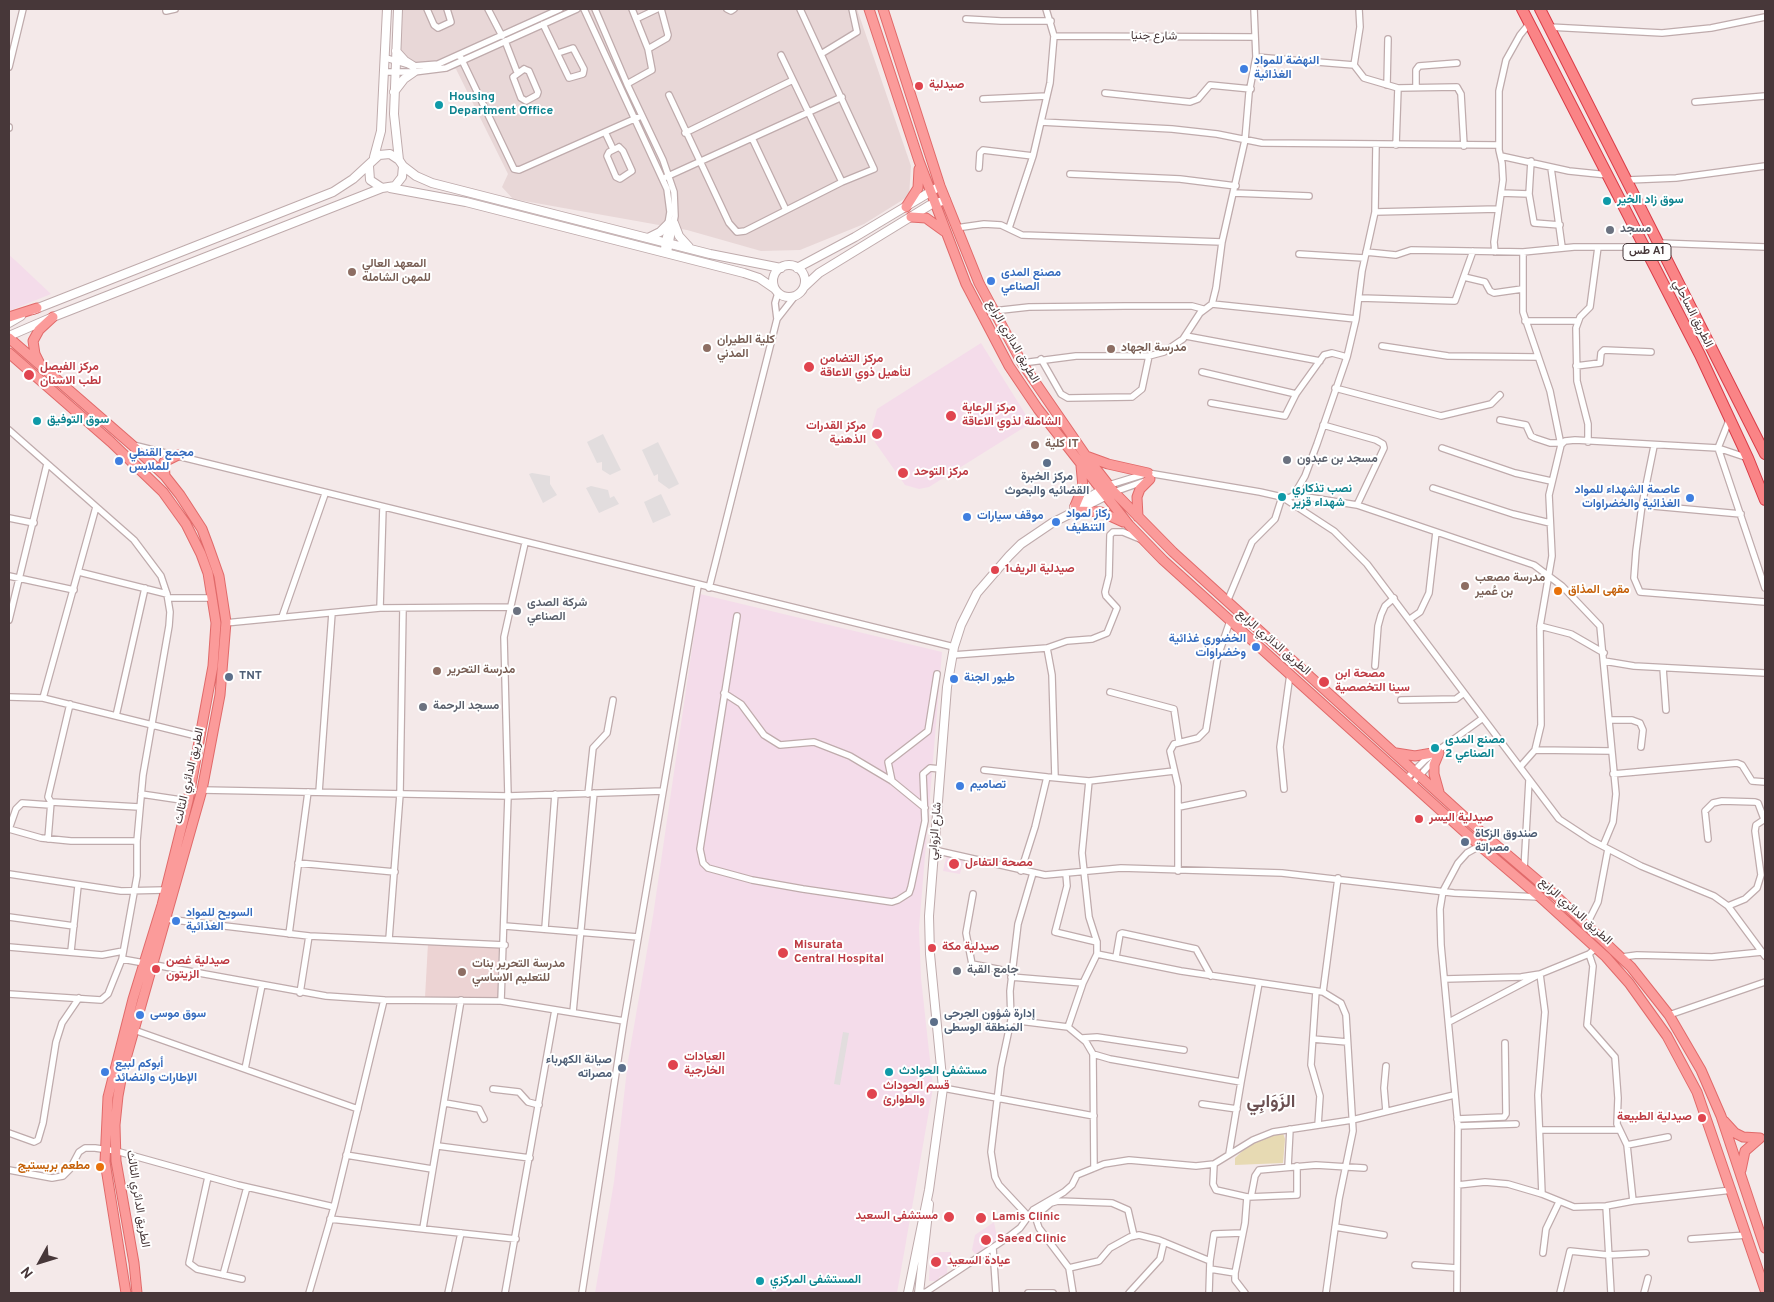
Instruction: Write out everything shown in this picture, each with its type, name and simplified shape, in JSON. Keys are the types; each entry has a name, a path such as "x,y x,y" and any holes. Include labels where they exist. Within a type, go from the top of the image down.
{"highway":[{"name":"الطريق الساحلي","path":"1522,9 1730,418 1765,500"},
{"name":"الطريق الساحلي","path":"1540,9 1765,454"}],"main road":[{"name":"الطريق الدائري الرابع","path":"868,9 919,161 966,284 1009,366 1081,466 1129,525 1144,540 1230,622 1540,897 1592,951 1617,969 1643,1001 1678,1054 1704,1108 1765,1290"},
{"name":"الطريق الدائري الرابع","path":"883,9 940,186 956,228 994,311 1022,363 1086,456 1138,518 1227,602 1395,752 1490,840 1587,924 1622,958 1669,1015 1698,1064 1720,1116 1765,1248"},
{"path":"906,207 918,188 919,161"},
{"path":"911,217 926,218 946,232"},
{"path":"9,317 38,308"},
{"path":"43,368 35,354 33,340 39,330 53,317"},
{"name":"الطريق الدائري الثالث","path":"9,337 165,476 190,509 208,545 219,576 226,622 220,695 202,790 154,966 134,1030 118,1096 115,1125 116,1151 137,1291"},
{"name":"الطريق الدائري الثالث","path":"9,353 111,442 164,492 193,536 208,573 216,623 213,666 188,801 165,890 111,1079 104,1150 126,1293"},
{"path":"165,476 164,462 178,455"},
{"path":"1086,456 1152,476 1140,489 1137,497 1138,518"},
{"path":"1081,466 1083,487 1077,508 1101,512 1129,525"},
{"path":"1395,752 1415,756 1440,752"},
{"path":"1439,792 1434,774 1434,765 1440,752"},
{"path":"1720,1116 1735,1133 1760,1138 1745,1152 1741,1166 1742,1178"}],"street":[{"path":"9,67 23,9"},
{"path":"166,11 175,9"},
{"path":"9,323 38,308 333,192 342,188 369,166 374,157 381,131 387,9"},
{"path":"9,337 53,317 400,182 402,177 401,163 394,114 398,9"},
{"path":"428,9 434,25 438,28 450,22 447,9"},
{"path":"488,9 504,39 517,72"},
{"path":"504,39 552,10 560,9"},
{"path":"385,72 446,68 504,39 577,9"},
{"path":"584,9 662,178 670,202 671,224 690,249"},
{"path":"595,9 641,116 669,175 676,204 666,254"},
{"path":"627,84 652,70 648,49 632,9"},
{"path":"636,19 657,9"},
{"path":"648,49 667,38 668,35 661,9"},
{"path":"727,9 731,11 734,9"},
{"path":"669,95 729,223 737,232 745,231 842,182 875,168 800,9"},
{"path":"821,54 857,32 852,9"},
{"path":"1009,228 1033,156 1047,96 1054,36 1046,9"},
{"path":"1212,304 1222,242 1245,140 1249,93 1256,57 1254,9"},
{"path":"1359,9 1360,27 1354,65 1364,78 1398,88 1460,88 1464,146"},
{"path":"1549,27 1662,33 1711,28 1765,17"},
{"path":"966,18 1001,21 1051,21"},
{"path":"543,24 569,78 583,74 584,69 573,48 558,53"},
{"path":"1495,252 1501,192 1501,156 1499,145 1500,92 1503,73 1512,49 1529,24"},
{"name":"شارع جنيا","path":"1054,36 1254,37"},
{"path":"1387,85 1388,39"},
{"path":"396,52 413,69"},
{"path":"781,55 842,182"},
{"path":"1256,57 1354,65"},
{"path":"386,58 413,69"},
{"path":"462,59 514,169 519,170 641,116"},
{"path":"1416,87 1416,70 1420,66 1457,63"},
{"path":"394,92 413,69"},
{"path":"524,69 529,71 538,92 537,95 526,101 521,98 513,77 517,72 524,69"},
{"path":"686,133 793,80"},
{"path":"1104,93 1190,102 1198,99 1210,85 1251,89"},
{"path":"1396,145 1398,88"},
{"path":"983,100 1047,96"},
{"path":"1695,102 1765,96"},
{"path":"662,178 809,110 842,97"},
{"path":"1041,122 1172,129 1217,134 1245,140 1298,145 1499,145"},
{"path":"605,132 613,149"},
{"path":"752,138 786,210"},
{"path":"1111,488 1152,476 1227,486 1289,498 1294,495 1305,476 1347,357 1356,319 1365,255 1374,212 1376,145"},
{"path":"622,148 632,169 631,173 620,179 616,177 607,156 613,149 622,148"},
{"path":"979,168 980,153 983,150 1033,156"},
{"path":"374,157 384,153 401,163 416,176 432,183 690,249 781,268 789,266 797,268 804,276 804,287"},
{"path":"1501,156 1531,161 1551,168 1608,176"},
{"path":"1531,161 1529,194 1534,223 1560,225"},
{"path":"369,166 370,180 386,188 466,202 744,273 759,278 786,297 795,296"},
{"path":"1628,180 1676,178 1765,166"},
{"path":"1551,168 1562,248"},
{"path":"1070,174 1180,179 1236,186"},
{"path":"797,268 940,186"},
{"path":"1501,192 1529,194"},
{"path":"1234,193 1309,196"},
{"path":"776,319 804,287 833,264 935,203 946,200"},
{"path":"1374,212 1498,210"},
{"path":"648,238 671,224"},
{"path":"956,228 984,224 1009,228 1022,235 1222,242"},
{"path":"1659,243 1765,247"},
{"path":"1588,442 1588,424 1579,396 1576,366 1578,321 1590,307 1598,247"},
{"path":"1299,254 1396,255 1411,250 1523,252 1562,248 1644,247"},
{"path":"1360,298 1453,302 1457,299 1473,252"},
{"path":"1520,767 1535,750 1541,725 1540,626 1552,556 1550,523 1551,481 1560,444 1550,391 1525,321 1522,289 1523,252"},
{"path":"709,588 776,319 776,291 773,280 781,268"},
{"path":"1464,277 1484,282 1490,291 1494,292 1522,289"},
{"path":"1022,363 1041,359 1076,356 1149,356 1176,345 1186,336 1204,309 1212,304 1356,319"},
{"path":"994,311 1029,307 1125,306 1192,306 1204,309"},
{"path":"1525,321 1578,321"},
{"path":"1186,336 1320,361"},
{"path":"1382,346 1448,356 1538,357"},
{"path":"1576,366 1600,363 1601,353 1604,350 1650,352"},
{"path":"1211,403 1282,416 1287,412 1296,394 1320,361 1328,353 1347,357"},
{"path":"1041,359 1064,396 1074,398 1132,397 1141,393 1149,356"},
{"path":"1202,372 1296,394"},
{"path":"1335,388 1441,416 1491,404 1500,395"},
{"path":"1730,418 1718,448 1765,588"},
{"path":"1500,420 1526,425 1530,436 1550,443 1560,444 1566,441 1718,448 1748,458"},
{"path":"1323,425 1376,440 1383,444 1384,448 1357,505"},
{"path":"9,430 144,551 161,576 167,596 169,626 139,807 138,864 122,959 105,998 101,1000 9,994"},
{"path":"132,445 709,588 954,651 1047,648 1067,642 1092,639 1107,633 1117,608 1106,596 1109,576 1110,535 1113,532 1123,532 1144,540"},
{"path":"1654,446 1642,505 1634,567 1636,585 1640,592 1765,602"},
{"path":"1442,448 1515,473 1551,481"},
{"path":"9,620 47,464"},
{"name":"شارع الزوابي","path":"929,1190 943,1088 930,954 929,916 947,686 954,651 968,608 996,568 1021,544 1111,488"},
{"path":"1433,488 1513,514 1550,523"},
{"path":"282,617 326,494"},
{"path":"1294,495 1357,505 1534,565 1550,576 1596,620 1600,626 1604,653 1616,806 1606,847 1598,902 1587,924"},
{"path":"1282,497 1348,543 1394,598 1560,819 1641,866 1714,896 1728,906 1764,954"},
{"path":"1227,602 1252,542 1275,519 1282,497"},
{"path":"1642,505 1741,514"},
{"path":"43,698 96,507"},
{"path":"380,608 383,507"},
{"path":"9,518 34,523"},
{"path":"1410,619 1420,612 1429,593 1436,532"},
{"path":"501,1001 505,945 508,796 503,668 504,637 509,607 525,543"},
{"path":"79,572 145,588 167,596 212,598"},
{"path":"9,576 74,590"},
{"path":"582,1293 624,1021 698,586"},
{"path":"116,716 145,588"},
{"path":"1375,666 1380,615 1385,606 1394,598"},
{"path":"216,623 380,608 509,607"},
{"path":"389,939 400,794 403,608"},
{"path":"319,792 332,613"},
{"path":"737,616 700,849 703,863 708,868 752,880 848,897 892,902 904,897 911,887 925,821 924,774 930,768 941,769"},
{"path":"1178,871 1178,786 1170,751 1174,744 1198,738 1206,730 1218,656 1230,622"},
{"path":"1540,626 1571,634 1604,653"},
{"path":"1047,648 1052,675 1055,777"},
{"path":"1604,661 1634,666 1765,673"},
{"path":"1663,668 1666,710"},
{"path":"892,781 888,762 928,731 937,674"},
{"path":"1284,790 1280,747 1290,674"},
{"path":"1110,692 1172,708 1176,711 1179,742"},
{"path":"724,693 741,704 764,735 780,745 814,742 850,756 892,781 925,808"},
{"path":"1401,700 1456,699 1464,693"},
{"path":"9,697 43,698 201,737"},
{"path":"573,1012 582,932 593,748 607,733 613,700"},
{"path":"48,839 50,804 48,797 70,704"},
{"path":"1409,781 1440,752 1483,718"},
{"path":"1610,720 1632,720 1640,723 1643,730 1641,747"},
{"path":"1535,750 1611,751"},
{"path":"1613,774 1737,763 1742,766 1752,781 1765,782"},
{"path":"984,770 1089,781 1174,771"},
{"path":"1021,871 1048,776"},
{"path":"1524,870 1529,780"},
{"path":"1068,1027 1083,983 1097,954 1097,942 1089,917 1082,853 1089,781"},
{"path":"202,790 508,796 662,792"},
{"path":"289,934 308,792"},
{"path":"141,794 188,801"},
{"path":"545,928 555,794"},
{"path":"1179,808 1243,794"},
{"path":"1708,839 1705,811 1713,803 1722,801 1758,803 1765,819 1756,825 1755,831 1761,874 1758,888 1745,899 1728,906"},
{"path":"137,841 48,839 9,829 16,809 22,802 139,807"},
{"path":"1456,1293 1458,1126 1440,927 1443,891 1458,863 1466,853 1490,840"},
{"path":"934,850 974,857 1021,871 1045,875 1121,868 1282,873 1482,896 1540,897"},
{"path":"298,863 394,872"},
{"path":"1028,1216 999,1185 995,1177 991,1152 1001,1067 1011,1020 1012,974 1018,924 1033,873"},
{"path":"9,874 78,886 165,890"},
{"path":"1066,874 1065,895 1055,932 1097,942"},
{"path":"1318,1125 1320,1096 1313,1077 1313,1039 1338,878"},
{"path":"72,952 78,886"},
{"path":"973,894 966,933 972,964 1012,974 1083,983"},
{"path":"9,917 74,926"},
{"path":"166,919 309,936 505,945"},
{"path":"505,926 638,937"},
{"path":"1116,957 1120,934 1122,933 1196,949 1211,976"},
{"path":"300,993 309,936"},
{"path":"9,947 102,955 123,951"},
{"path":"1448,1022 1540,974 1592,951 1593,966 1587,1025 1615,1057 1619,1130 1627,1145 1633,1200"},
{"path":"1097,954 1211,976 1319,992 1337,999 1343,1007 1347,1042 1352,1141 1345,1166 1326,1293"},
{"path":"1622,958 1637,955 1712,957 1764,954"},
{"path":"122,959 300,993 384,1000 501,1001 624,1021"},
{"path":"1445,979 1521,977 1540,974"},
{"path":"1540,974 1545,1012 1538,1095 1542,1194"},
{"path":"1669,1015 1765,982"},
{"path":"1229,1154 1240,1082 1259,983"},
{"path":"245,1070 262,985"},
{"path":"9,1133 34,1142 38,1140 43,1123 56,1042 62,1023 79,998"},
{"path":"309,1293 334,1207 384,1000"},
{"path":"423,1228 461,1000"},
{"path":"505,1293 555,1010"},
{"path":"1011,1020 1068,1027 1082,1038 1094,1054 1094,1168"},
{"path":"134,1030 358,1109"},
{"path":"1082,1038 1097,1037 1184,1050"},
{"path":"1313,1039 1347,1042"},
{"path":"1457,1119 1504,1116 1506,1114 1505,1043"},
{"path":"1094,1054 1134,1064 1240,1082"},
{"path":"1386,1066 1384,1088 1386,1111"},
{"path":"943,1088 1094,1116"},
{"path":"493,1089 519,1092 528,1102 539,1105"},
{"path":"929,1190 928,1222 919,1293 926,1292 1020,1228 1033,1210 1064,1192 1072,1184 1077,1174 1114,1161 1128,1160 1196,1166 1214,1164 1263,1136 1290,1129 1352,1120 1454,1095"},
{"path":"444,1103 479,1109 484,1119"},
{"path":"1202,1104 1237,1109"},
{"path":"1458,1126 1516,1124"},
{"path":"1288,1167 1290,1129"},
{"path":"1540,1130 1619,1130"},
{"path":"1627,1145 1668,1137"},
{"path":"438,1146 530,1158"},
{"path":"9,1170 52,1178 63,1176 79,1152 86,1148 95,1148 116,1151 208,1177 334,1207"},
{"path":"346,1155 432,1170"},
{"path":"1214,1164 1213,1184 1216,1190 1249,1197 1297,1195 1297,1166"},
{"path":"1245,1293 1235,1280 1235,1273 1249,1197 1256,1172 1297,1166 1364,1168"},
{"path":"208,1177 189,1263 197,1269 242,1279"},
{"path":"1458,1185 1495,1182 1542,1194 1574,1207 1606,1206 1633,1200 1732,1190"},
{"path":"223,1275 247,1187"},
{"path":"908,1293 929,1190"},
{"path":"1073,1293 1069,1268 1039,1228 1036,1219 1051,1203 1074,1200 1122,1205 1128,1210 1134,1236"},
{"path":"1543,1253 1546,1229 1559,1202"},
{"path":"1606,1206 1611,1293"},
{"path":"330,1219 516,1239"},
{"path":"1335,1227 1384,1235"},
{"path":"448,1293 460,1233"},
{"path":"1209,1293 1210,1262 1214,1234 1242,1233"},
{"path":"1691,1239 1747,1235"},
{"path":"1069,1268 1099,1261 1110,1248 1134,1236 1164,1242 1210,1262"},
{"path":"1129,1293 1160,1259 1164,1242"},
{"path":"993,1248 996,1293"},
{"path":"1560,1293 1570,1251 1608,1255 1646,1253"},
{"path":"1415,1265 1457,1268"},
{"path":"1210,1268 1235,1273"},
{"path":"1644,1293 1648,1278"},
{"path":"1028,1293 1053,1293"}],"shaded area":[{"path":"401,9 857,9 911,166 909,196 864,224 800,250 761,251 687,230 513,199 502,187 508,174 456,69 408,63 399,48"},
{"path":"9,255 16,261 51,294 9,311"},
{"name":"مركز الرعاية الشاملة لذوي الاعاقة","path":"981,343 1031,423 929,487 919,489 905,485 870,435 877,409"},
{"path":"603,434 621,470 610,475 602,470 602,462 597,463 587,442"},
{"path":"658,442 679,484 669,489 658,481 658,474 654,476 642,450"},
{"path":"529,474 550,476 550,484 557,495 543,503"},
{"path":"591,486 608,490 610,498 614,496 619,504 599,513 586,488"},
{"path":"661,494 671,515 653,523 644,502"},
{"name":"Misurata Central Hospital","path":"700,594 942,652 919,928 921,978 933,1088 897,1293 595,1293 614,1182 628,1061 653,916"},
{"name":"مصحة التفاءل","path":"947,854 964,857 960,874 943,871"},
{"name":"مدرسة التحرير بنات للتعليم الاساسي","path":"428,943 499,946 498,999 425,998"},
{"path":"843,1032 849,1033 840,1085 834,1084"},
{"path":"1283,1133 1285,1139 1283,1163 1235,1165 1235,1158 1252,1142 1271,1134"},
{"name":"Saeed Clinic","path":"994,1222 998,1242 976,1255 972,1250 975,1235"},
{"path":"940,1252 951,1252 951,1257 948,1257 947,1274 939,1277 939,1281 929,1281 930,1257"}],"place":[{"name":"النهضة للمواد الغذائية","path":"1244,69"},
{"name":"صيدلية","path":"919,86"},
{"name":"Housing Department Office","path":"439,105"},
{"name":"سوق زاد الخير","path":"1607,201"},
{"name":"مسجد","path":"1610,230"},
{"name":"المعهد العالي للمهن الشامله","path":"352,272"},
{"name":"مصنع المدى الصناعي","path":"991,281"},
{"name":"كلية الطيران المدني","path":"707,348"},
{"name":"مدرسة الجهاد","path":"1111,349"},
{"name":"مركز التضامن لتأهيل ذوي الاعاقة","path":"809,367"},
{"name":"مركز الفيصل لطب الاسنان","path":"29,375"},
{"name":"مركز الرعاية الشاملة لذوي الاعاقة","path":"951,416"},
{"name":"سوق التوفيق","path":"37,421"},
{"name":"مركز القدرات الذهنية","path":"877,434"},
{"name":"كلية IT","path":"1035,445"},
{"name":"مسجد بن عبدون","path":"1287,460"},
{"name":"مجمع القنطي للملابس","path":"119,461"},
{"name":"مركز الخبرة القضائيه والبحوث","path":"1047,463"},
{"name":"مركز التوحد","path":"903,473"},
{"name":"نصب تذكاري شهداء قزير","path":"1282,497"},
{"name":"عاصمة الشهداء للمواد الغذائية والخضراوات","path":"1690,498"},
{"name":"موقف سيارات","path":"967,517"},
{"name":"ركاز لمواد التنظيف","path":"1056,522"},
{"name":"صيدلية الريف1","path":"995,570"},
{"name":"مدرسة مصعب بن عُمير","path":"1465,586"},
{"name":"مقهى المذاق","path":"1558,591"},
{"name":"شركة الصدى الصناعي","path":"517,611"},
{"name":"الخضوري غذائية وخضراوات","path":"1256,647"},
{"name":"مدرسة التحرير","path":"437,671"},
{"name":"TNT","path":"229,677"},
{"name":"طيور الجنة","path":"954,679"},
{"name":"مصحة ابن سينا التخصصية","path":"1324,682"},
{"name":"مسجد الرحمة","path":"423,707"},
{"name":"مصنع المدى الصناعي 2","path":"1435,748"},
{"name":"تصاميم","path":"960,786"},
{"name":"صيدلية اليسر","path":"1419,819"},
{"name":"صندوق الزكاة مصراتة","path":"1465,842"},
{"name":"مصحة التفاءل","path":"954,864"},
{"name":"السويح للمواد الغذائية","path":"176,921"},
{"name":"صيدلية مكة","path":"932,948"},
{"name":"Misurata Central Hospital","path":"783,953"},
{"name":"صيدلية غصن الزيتون","path":"156,969"},
{"name":"جامع القبة","path":"957,971"},
{"name":"مدرسة التحرير بنات للتعليم الاساسي","path":"462,972"},
{"name":"سوق موسى","path":"140,1015"},
{"name":"إدارة شؤون الجرحى المنطقة الوسطى","path":"934,1022"},
{"name":"العيادات الخارجية","path":"673,1065"},
{"name":"صيانة الكهرباء مصراته","path":"622,1068"},
{"name":"أبوكم لبيع الإطارات والنضائد","path":"105,1072"},
{"name":"مستشفى الحوادث","path":"889,1072"},
{"name":"قسم الحوداث والطوارئ","path":"872,1094"},
{"name":"صيدلية الطبيعة","path":"1702,1118"},
{"name":"مطعم بريستيج","path":"100,1167"},
{"name":"مستشفى السعيد","path":"949,1217"},
{"name":"Lamis Clinic","path":"981,1218"},
{"name":"Saeed Clinic","path":"986,1240"},
{"name":"عيادة السعيد","path":"936,1262"},
{"name":"المستشفى المركزي","path":"760,1281"}],"district":[{"name":"الزَوَابِي","path":"1271,1103"}]}
